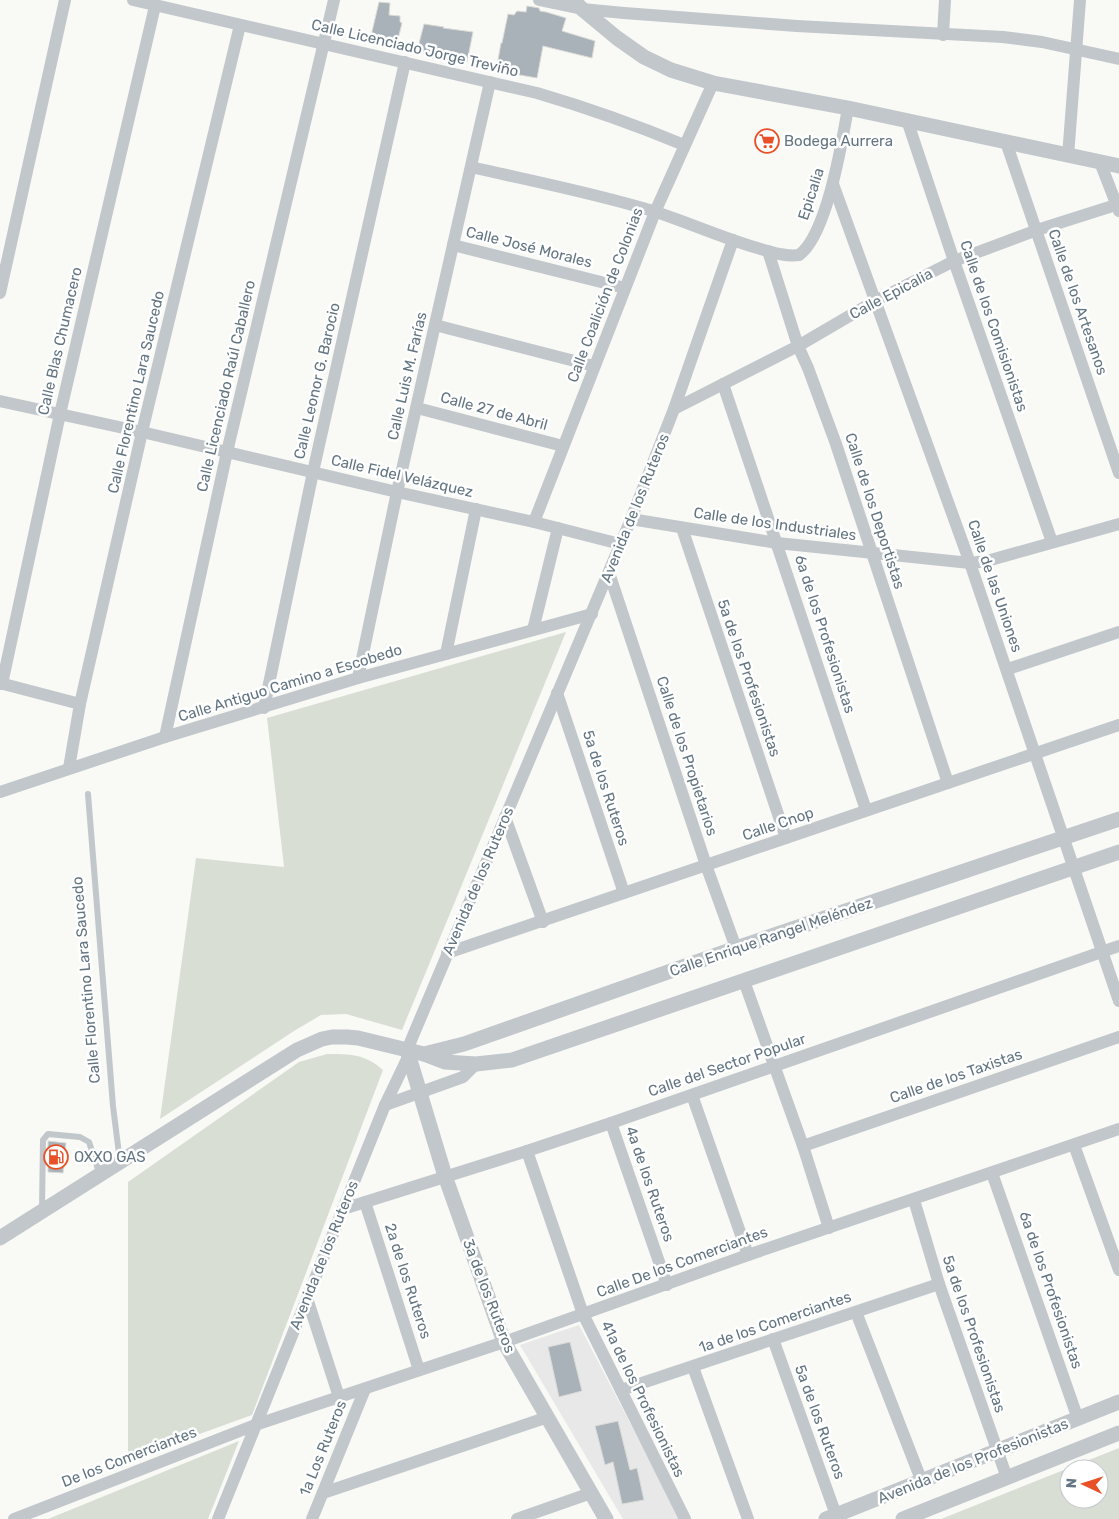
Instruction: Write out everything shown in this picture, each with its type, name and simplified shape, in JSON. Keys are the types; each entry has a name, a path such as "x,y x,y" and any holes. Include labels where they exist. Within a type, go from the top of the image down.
{"street":[{"path":"0,293 65,0"},
{"name":"Calle Licenciado Jorge Treviño","path":"133,0 537,93 588,108 684,145"},
{"name":"Calle Licenciado Raúl Caballero","path":"165,737 227,452 334,0"},
{"path":"539,0 796,26 1003,37 1042,42 1119,59"},
{"path":"943,35 945,0"},
{"path":"1068,156 1080,0"},
{"path":"578,4 617,38 644,57 672,70 713,83 907,120 1119,166"},
{"name":"Calle Blas Chumacero","path":"1,683 60,414 155,6"},
{"name":"Calle Florentino Lara Saucedo","path":"69,768 80,704 142,432 240,25"},
{"name":"Calle Leonor G. Barocio","path":"264,708 313,472 405,62"},
{"name":"Calle Luis M. Farías","path":"358,678 397,492 490,82"},
{"name":"Calle Coalición de Colonias","path":"534,522 655,212 713,83"},
{"name":"Epicalia","path":"471,167 598,196 655,212 768,251 793,256 799,255 809,245 819,222 833,184 848,108"},
{"name":"Calle de los Comisionistas","path":"907,120 1052,542"},
{"name":"Calle de los Artesanos","path":"1006,142 1119,473"},
{"path":"1100,162 1118,207"},
{"name":"Calle de las Uniones","path":"833,184 1008,670 1119,1001"},
{"name":"Calle Epicalia","path":"674,409 798,346 875,301 954,261 1037,230 1118,207"},
{"name":"Avenida de los Ruteros","path":"218,1519 385,1105 408,1054 447,953 631,519 674,409 733,240"},
{"name":"Calle José Morales","path":"453,244 625,288"},
{"name":"Calle de los Deportistas","path":"768,251 798,346 836,444 948,783"},
{"path":"435,326 594,366"},
{"name":"6a de los Profesionistas","path":"723,384 866,810"},
{"name":"Calle Fidel Velázquez","path":"0,401 534,522 620,544"},
{"name":"Calle 27 de Abril","path":"417,408 563,446"},
{"path":"446,654 476,509"},
{"name":"Calle de los Industriales","path":"631,519 777,543 970,563 987,561 1119,524"},
{"path":"534,630 558,528"},
{"name":"5a de los Profesionistas","path":"682,528 786,838"},
{"name":"Calle de los Propietarios","path":"609,573 706,865 736,948"},
{"name":"Calle Antiguo Camino a Escobedo","path":"0,792 165,737 358,678 592,614"},
{"path":"1008,670 1119,632"},
{"path":"1,683 80,704"},
{"name":"5a de los Ruteros","path":"557,693 624,893"},
{"name":"Calle Cnop","path":"447,953 1119,725"},
{"path":"0,779 15,787"},
{"path":"505,817 543,922"},
{"name":"Calle Enrique Rangel Meléndez","path":"0,1238 297,1050 317,1041 332,1037 358,1038 408,1054 424,1054 464,1044 736,948 1119,819"},
{"name":"Calle Enrique Rangel Meléndez","path":"424,1054 445,1062 476,1064 499,1062 527,1055 1119,852"},
{"name":"Calle del Sector Popular","path":"343,1209 611,1123 1119,946"},
{"path":"744,982 803,1146 830,1228"},
{"path":"492,1034 489,1042 490,1050 493,1057 499,1062"},
{"name":"Calle de los Taxistas","path":"803,1146 1119,1037"},
{"name":"3a de los Ruteros","path":"408,1054 445,1176 504,1342 606,1519"},
{"path":"385,1105 463,1077 476,1064"},
{"path":"692,1095 748,1255"},
{"name":"4a de los Ruteros","path":"611,1123 667,1284"},
{"name":"Calle De los Comerciantes","path":"255,1425 504,1342 748,1255 1119,1129"},
{"path":"1074,1145 1119,1270"},
{"name":"41a de los Profesionistas","path":"527,1151 583,1314 685,1519"},
{"name":"6a de los Profesionistas","path":"992,1173 1078,1419"},
{"name":"5a de los Profesionistas","path":"914,1200 940,1284 996,1451 1007,1478"},
{"name":"2a de los Ruteros","path":"365,1202 419,1370"},
{"name":"1a de los Comerciantes","path":"621,1390 940,1284"},
{"path":"307,1298 339,1397"},
{"path":"856,1312 922,1482"},
{"name":"5a de los Ruteros","path":"773,1339 831,1517"},
{"path":"693,1367 748,1519"},
{"name":"1a Los Ruteros","path":"312,1519 365,1388"},
{"name":"Avenida de los Profesionistas","path":"831,1517 1119,1402"},
{"path":"323,1493 548,1418"},
{"name":"De los Comerciantes","path":"14,1519 255,1425"},
{"name":"Avenida de los Profesionistas","path":"903,1519 1119,1433"},
{"path":"517,1519 591,1493"}],"lane":[{"name":"Calle Florentino Lara Saucedo","path":"88,794 112,1106 120,1163"},
{"path":"42,1211 43,1140 48,1134 80,1137 89,1142 100,1176"}],"shaded area":[{"path":"566,632 402,1030 346,1014 321,1015 160,1119 196,858 284,867 267,718"},
{"path":"327,1054 357,1056 370,1061 383,1070 252,1415 128,1460 128,1182 299,1062"},
{"path":"579,1325 680,1519 623,1519 520,1345"},
{"path":"239,1441 208,1519 48,1519"},
{"path":"1119,1448 1119,1519 941,1519 1059,1472 1059,1509 1109,1509 1109,1459 1091,1459"}],"building":[{"path":"379,2 390,3 389,15 400,16 400,22 402,23 398,39 392,38 392,41 385,40 384,44 370,40"},
{"path":"527,6 539,8 540,11 566,18 562,31 595,41 592,58 543,46 537,78 496,71 508,14 514,15 517,11 526,12"},
{"path":"424,24 473,32 467,62 454,61 455,59 417,51"},
{"name":"OXXO GAS","path":"48,1141 66,1143 63,1173 48,1172"},
{"path":"570,1342 582,1391 559,1397 548,1347"},
{"path":"618,1421 630,1470 637,1468 644,1500 622,1504 613,1462 605,1465 595,1426"}],"place":[{"name":"Bodega Aurrera","path":"767,141"},
{"name":"OXXO GAS","path":"56,1157"}]}
